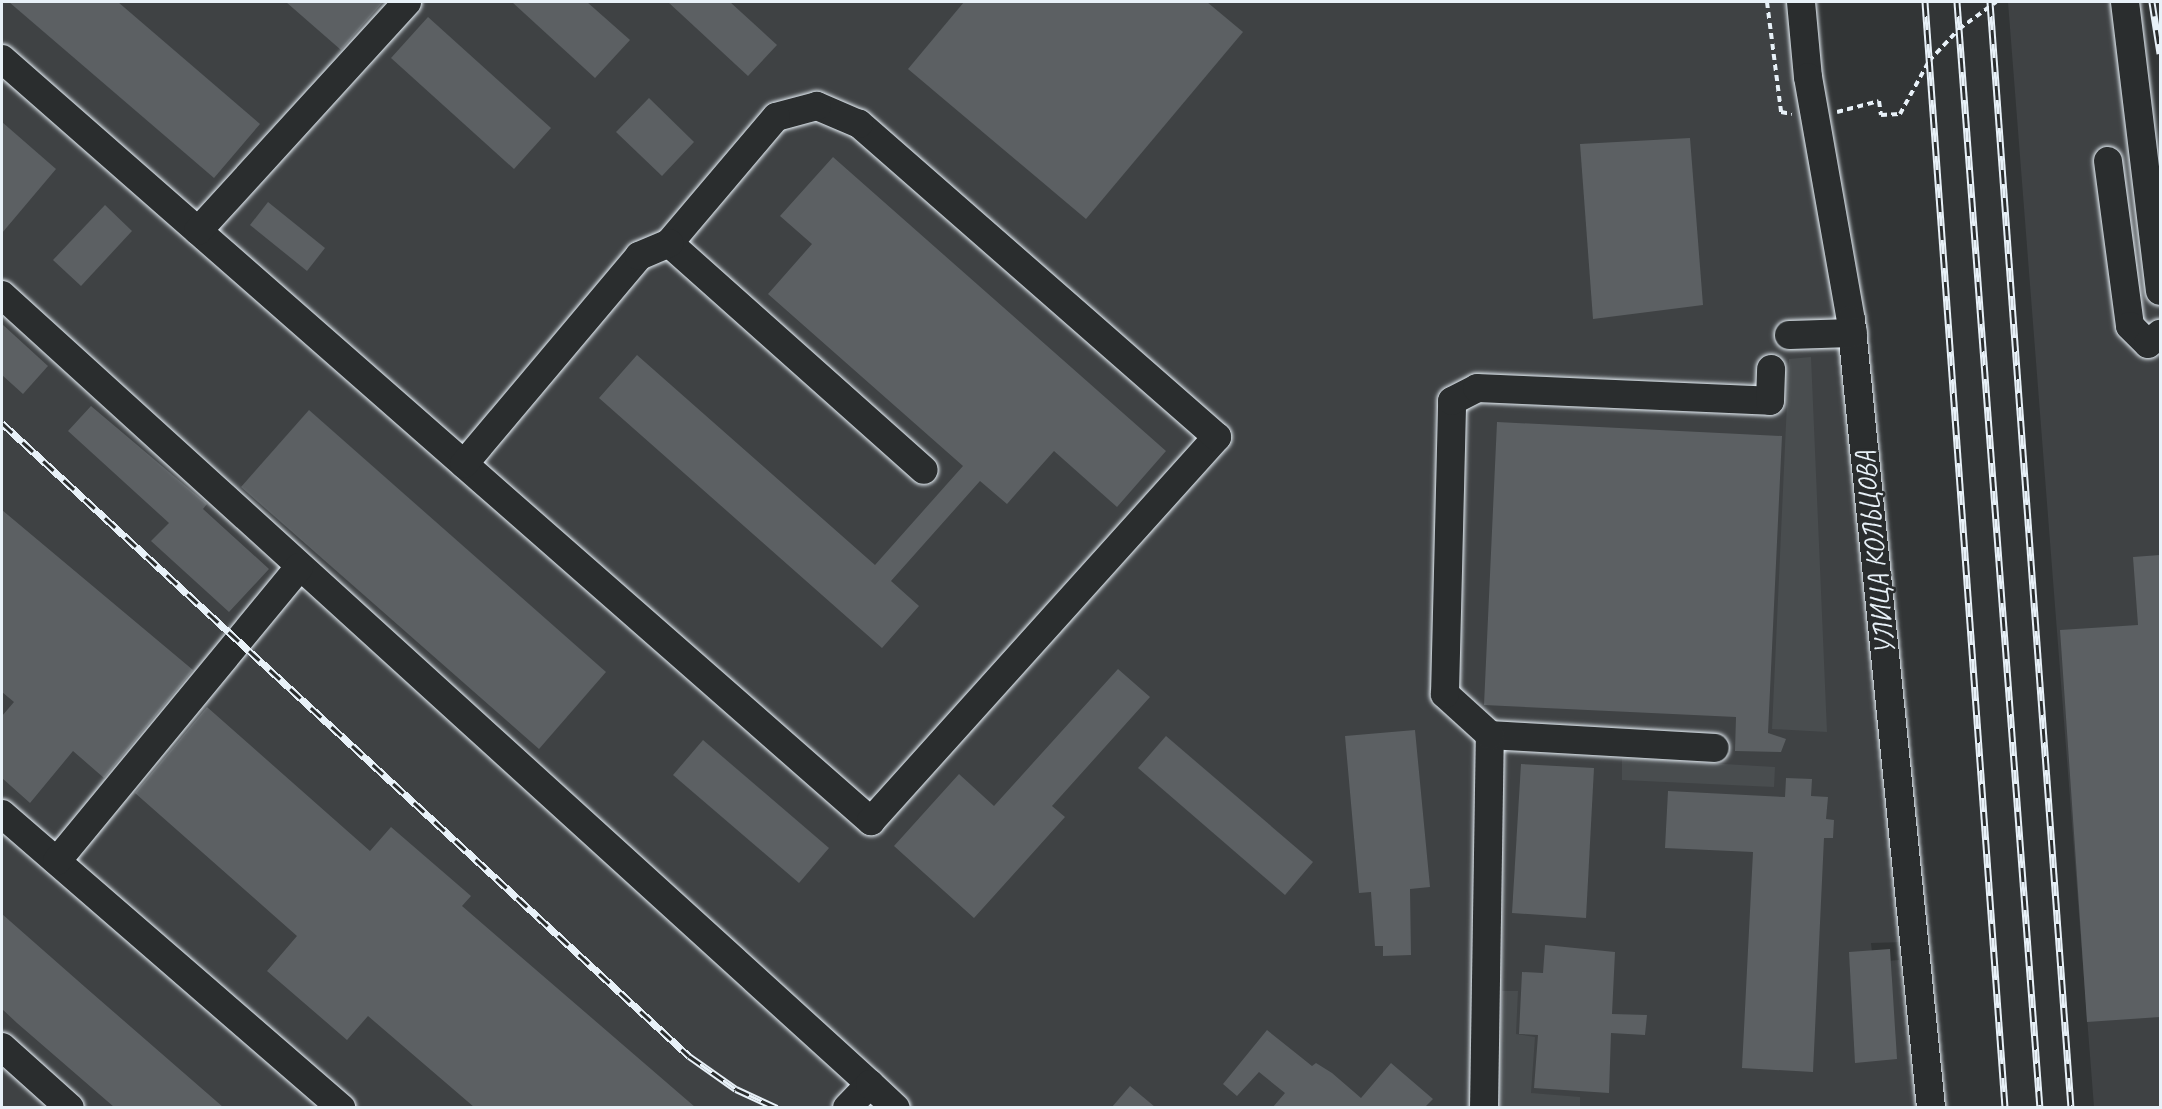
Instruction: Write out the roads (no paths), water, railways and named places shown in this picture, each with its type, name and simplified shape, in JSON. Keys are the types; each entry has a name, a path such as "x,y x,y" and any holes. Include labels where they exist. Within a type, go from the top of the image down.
{"street":[{"path":"198,231 407,2"},
{"name":"УЛИЦА КОЛЬЦОВА","path":"1801,2 1815,118 1853,333 1931,1107"},
{"path":"2125,2 2160,291"},
{"path":"2,60 871,821 1062,605 1075,599 1216,437 859,124 817,106 776,117 669,243 639,256 464,464"},
{"path":"2108,161 2130,326 2136,338 2148,344 2160,333"},
{"path":"669,243 924,470"},
{"path":"2,295 896,1107"},
{"path":"1789,335 1853,333"},
{"path":"1715,748 1490,735 1445,694 1452,401 1477,388 1770,401 1771,369"},
{"path":"57,861 299,567"},
{"path":"1484,1107 1490,735"},
{"path":"2,814 342,1107"},
{"path":"2,1047 70,1107"},
{"path":"848,1107 870,1084"}],"railway":[{"path":"1925,2 2005,1108"},
{"path":"1957,2 2040,1108"},
{"path":"1990,2 2071,1108"},
{"path":"2152,2 2160,53"},
{"path":"2,423 689,1056 736,1089 777,1108"}]}
